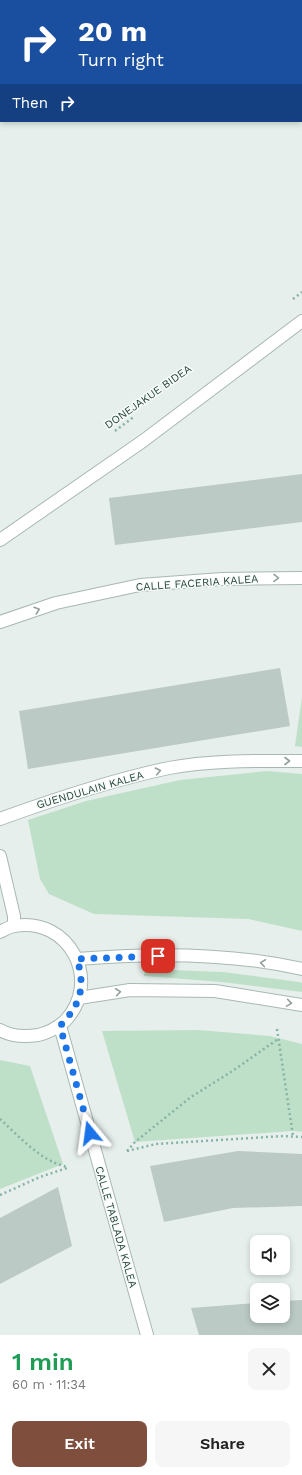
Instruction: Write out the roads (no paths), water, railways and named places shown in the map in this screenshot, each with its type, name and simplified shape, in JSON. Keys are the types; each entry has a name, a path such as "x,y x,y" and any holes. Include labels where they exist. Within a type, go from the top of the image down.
{"street":[{"path":"0,540 143,441 302,321"},
{"name":"CALLE FACERIA KALEA","path":"0,622 56,603 140,585 222,579 302,578"},
{"name":"GUENDULAIN KALEA","path":"0,819 76,792 119,779 170,768 240,761 302,761"},
{"path":"0,856 14,916 14,926"},
{"path":"0,932 14,926 33,926 51,931 67,943 77,959 81,972 82,984 79,998 72,1013 60,1026 43,1034 25,1037 6,1034 0,1030"},
{"path":"77,959 113,956 171,956 237,959 302,969"},
{"path":"79,998 130,990 215,991 302,1005"},
{"name":"CALLE TABLADA KALEA","path":"60,1026 148,1335"}]}
